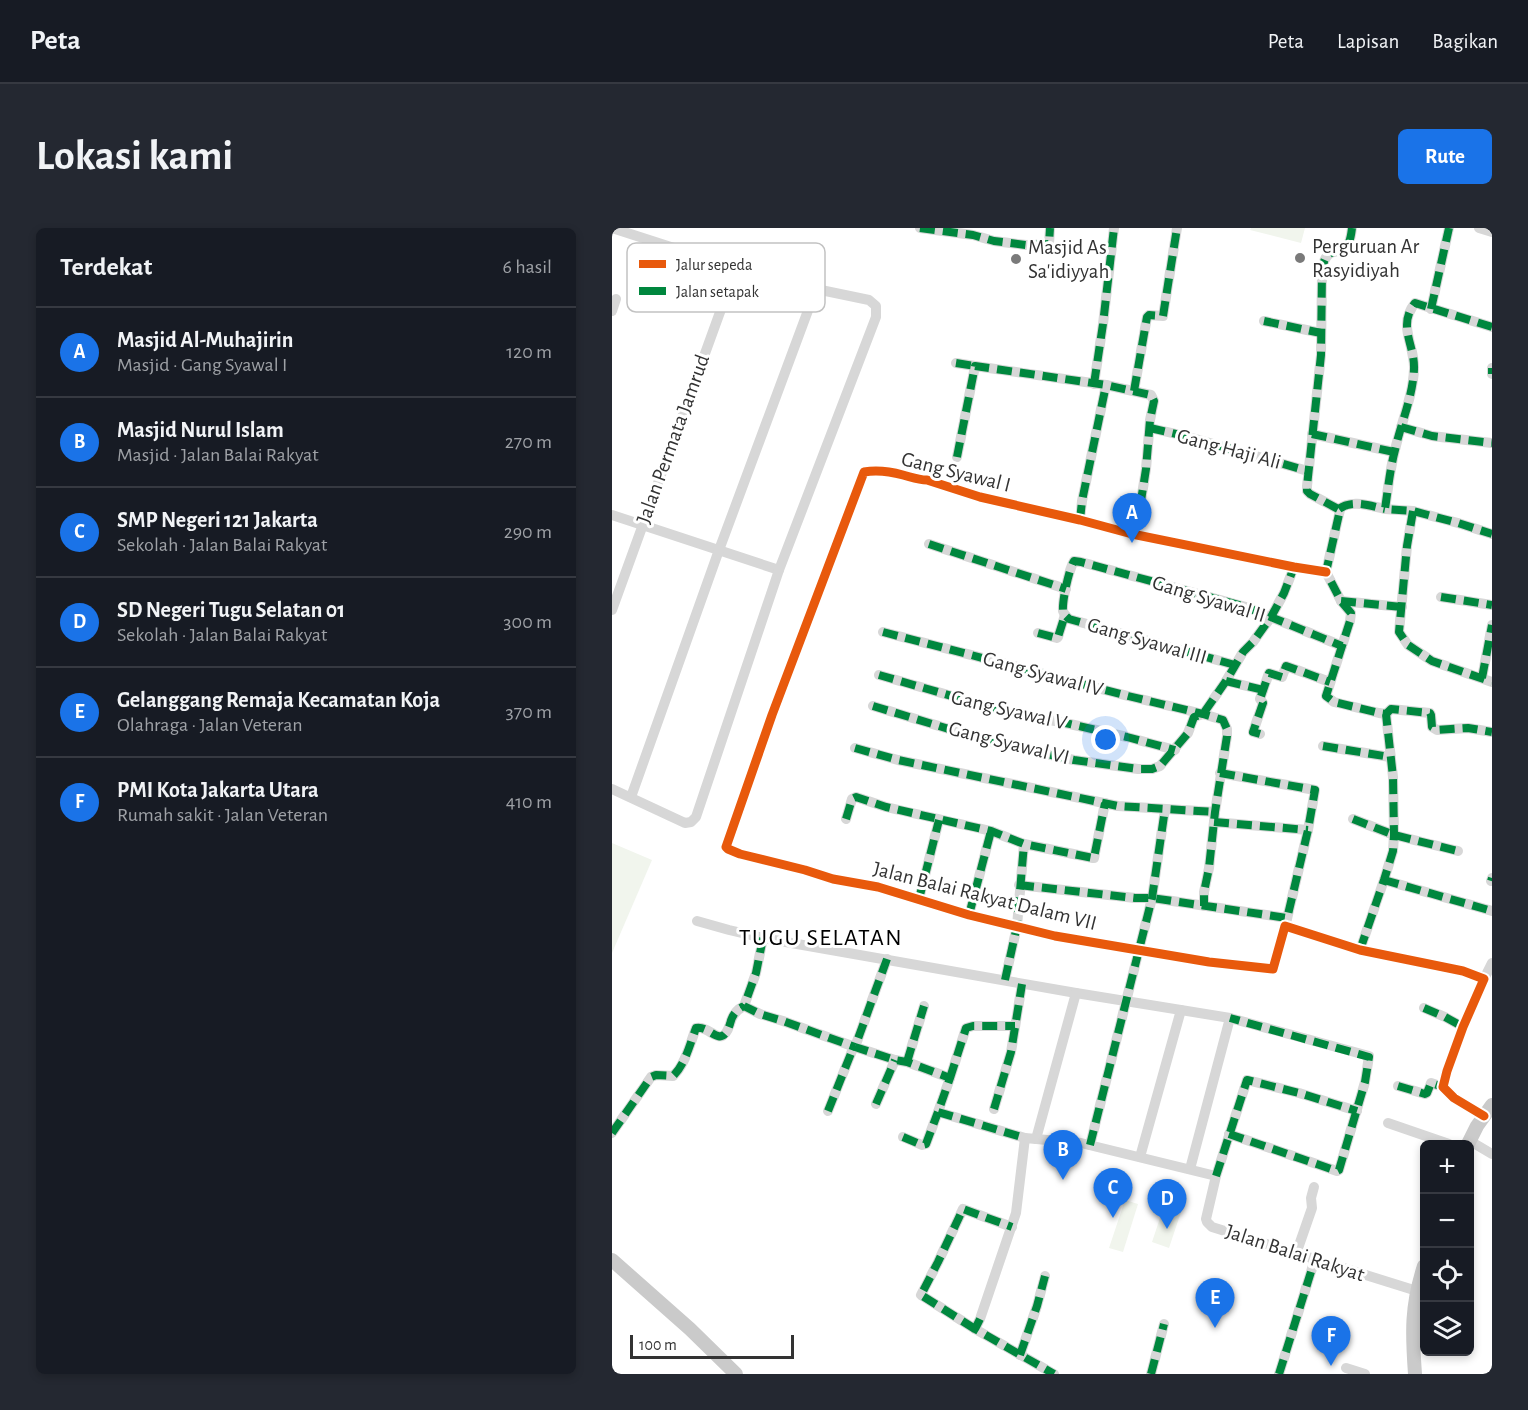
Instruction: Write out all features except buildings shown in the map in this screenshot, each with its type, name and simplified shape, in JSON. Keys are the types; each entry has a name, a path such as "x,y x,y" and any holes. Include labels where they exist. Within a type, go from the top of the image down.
{"main road":[{"path":"1470,1140 1488,1111"},
{"path":"612,1260 690,1329 736,1374"},
{"path":"1415,1374 1413,1317 1420,1282"}],"street":[{"path":"612,228 658,243"},
{"path":"920,228 1026,245 1049,244 1050,228"},
{"path":"1094,384 1114,228"},
{"path":"1134,391 1147,317 1149,315 1163,316 1177,228"},
{"path":"1339,509 1310,495 1307,491 1321,355 1322,271 1324,260 1331,252 1342,250 1347,246 1352,228"},
{"path":"1431,309 1449,228"},
{"path":"1479,228 1492,232"},
{"path":"612,789 685,823 691,822 696,816 779,570 876,317 876,306 870,300 825,291"},
{"path":"612,311 616,299"},
{"path":"1385,509 1394,452 1414,371 1414,358 1406,328 1415,303 1492,327"},
{"name":"Jalan Permata Jamrud","path":"612,610 720,312"},
{"path":"631,797 807,312"},
{"path":"1264,321 1321,333"},
{"path":"956,363 1151,395 1154,398 1146,469 1140,507 1132,534"},
{"path":"957,457 975,366"},
{"path":"1492,368 1492,374"},
{"path":"1080,520 1106,386"},
{"path":"1401,427 1432,436 1492,443"},
{"name":"Gang Haji Ali","path":"1150,428 1308,471"},
{"path":"1312,434 1394,452"},
{"name":"Gang Syawal I","path":"728,849 727,841 734,820 862,473 871,471 902,474 980,497 1132,534 1326,572"},
{"path":"1339,509 1351,503 1413,511 1492,534"},
{"path":"1339,509 1326,572 1351,616 1326,696 1331,700 1380,714 1386,714 1391,709 1430,713 1432,727 1437,730 1468,728 1492,732"},
{"path":"1413,511 1407,546 1399,632 1408,645 1432,661 1487,680 1492,625"},
{"path":"612,515 779,570"},
{"path":"929,544 1066,589 1064,613 1058,637 1038,633"},
{"name":"Gang Syawal II","path":"1066,589 1070,568 1074,561 1081,562 1246,607 1342,646"},
{"name":"Gang Syawal VI","path":"873,706 995,743 1074,760 1152,769 1160,766 1175,750 1188,733 1194,717 1203,714 1243,652 1271,617 1294,567"},
{"path":"1441,597 1492,605"},
{"path":"1341,601 1402,607"},
{"name":"Gang Syawal III","path":"1064,613 1069,619 1235,665"},
{"name":"Gang Syawal IV","path":"883,632 1223,720 1227,729 1204,892 1204,906"},
{"path":"1260,734 1253,732 1263,703 1260,699 1269,673 1282,677 1286,666 1330,682"},
{"name":"Gang Syawal V","path":"879,675 1014,714 1061,722 1175,750"},
{"path":"1226,681 1263,690"},
{"path":"1360,950 1393,850 1393,777 1386,714"},
{"path":"1323,746 1390,757"},
{"path":"855,748 898,760 1118,806 1165,809 1308,830"},
{"path":"1220,773 1316,790 1286,922"},
{"path":"846,819 852,799 856,797 886,807 990,831 1024,844 1094,858 1105,803"},
{"path":"1090,1145 1152,898 1165,809"},
{"path":"1353,819 1394,834 1458,851"},
{"path":"920,899 939,820"},
{"path":"969,915 990,831"},
{"name":"Jalan Balai Rakyat Dalam VII","path":"1017,926 1024,844"},
{"name":"Jalan Balai Rakyat Dalam VII","path":"728,849 833,879 878,887 969,915 1055,936 1209,962 1273,969 1286,922"},
{"path":"1384,880 1492,911"},
{"path":"1019,885 1152,898 1286,922 1360,950 1463,971 1484,979"},
{"path":"697,921 763,938 1230,1018 1369,1056 1357,1111 1341,1167 1337,1171 1229,1134"},
{"path":"1005,980 1017,926"},
{"path":"744,1006 756,973 763,938"},
{"path":"828,1111 887,959"},
{"path":"1443,1087 1462,1027 1492,963"},
{"path":"994,1109 1008,1066 1022,984"},
{"path":"977,1324 1012,1227 1031,1138 1076,993"},
{"path":"612,1133 651,1077 673,1076 676,1073 684,1060 696,1028 703,1028 717,1036 723,1036 727,1033 734,1013 738,1008 744,1006 760,1014 854,1047 950,1078"},
{"path":"876,1104 901,1061 924,1006"},
{"path":"1424,1008 1462,1027"},
{"path":"1140,1157 1181,1010"},
{"path":"1190,1169 1230,1018"},
{"path":"903,1137 922,1145 926,1144 966,1028 1015,1026"},
{"path":"938,1112 1031,1138 1090,1145 1216,1176 1248,1080 1357,1111"},
{"path":"1398,1086 1425,1094 1431,1083 1443,1087 1454,1098 1488,1111"},
{"path":"1388,1123 1437,1140"},
{"path":"1474,1145 1492,1154"},
{"name":"Jalan Balai Rakyat","path":"1216,1176 1206,1219 1209,1225 1417,1291"},
{"path":"1296,1254 1312,1208 1311,1198 1314,1187"},
{"path":"1012,1227 963,1209 921,1295 977,1324 1020,1355 1054,1374"},
{"path":"1279,1374 1315,1259"},
{"path":"1020,1355 1045,1276"},
{"path":"1151,1374 1164,1324"},
{"path":"1346,1368 1365,1374"}],"shaded area":[{"path":"1251,228 1305,228 1301,243 1250,230"},
{"path":"612,843 652,860 612,953"},
{"path":"1167,1197 1184,1203 1169,1248 1152,1242"},
{"path":"1125,1200 1138,1204 1123,1252 1109,1248"}],"marked path":[{"path":"920,228 1026,245 1049,244 1050,228"},
{"path":"1094,384 1114,228"},
{"path":"1134,391 1147,317 1149,315 1163,316 1177,228"},
{"path":"1352,228 1350,241 1341,250 1329,254 1322,269 1321,355 1307,491 1340,510 1326,572 1341,601 1351,613 1326,696 1334,702 1386,714 1393,777 1393,851 1360,950"},
{"path":"1431,309 1449,228"},
{"path":"1492,327 1415,303 1410,311 1407,328 1414,360 1413,379 1393,457 1385,509 1413,511 1492,534"},
{"path":"1264,321 1321,333"},
{"path":"956,363 975,366"},
{"path":"957,457 975,366 1106,385 1151,395 1154,401 1146,469 1140,507 1132,534"},
{"path":"1492,368 1492,374"},
{"path":"1080,520 1106,385"},
{"path":"1401,427 1432,436 1492,443"},
{"path":"1150,428 1308,471"},
{"path":"1312,434 1394,452"},
{"path":"1339,509 1350,504 1385,509"},
{"path":"1413,511 1407,546 1399,632 1408,645 1432,661 1492,682"},
{"path":"929,544 1066,589"},
{"path":"1235,665 1069,619 1064,614 1063,606 1074,561 1246,607 1342,646"},
{"path":"873,706 995,743 1074,760 1152,769 1160,766 1188,733 1194,717 1203,714 1243,652 1271,617 1294,567"},
{"path":"1441,597 1492,605"},
{"path":"1341,601 1402,607"},
{"path":"1038,633 1057,638 1065,615"},
{"path":"1482,678 1492,625"},
{"path":"883,632 1223,720 1227,736 1204,892 1204,906"},
{"path":"1260,734 1253,732 1263,703 1260,699 1269,673 1282,677 1286,666 1330,682"},
{"path":"879,675 1014,714 1061,722 1175,750"},
{"path":"1226,681 1263,690"},
{"path":"1386,714 1391,709 1430,713 1432,727 1437,730 1468,728 1492,732"},
{"path":"1323,746 1390,757"},
{"path":"855,748 898,760 1118,806 1215,812"},
{"path":"1220,773 1315,790 1286,923"},
{"path":"846,819 852,799 856,797 886,807 991,831 1024,844 1094,858 1105,803"},
{"path":"1090,1145 1152,898 1165,809"},
{"path":"1353,819 1394,835 1458,851"},
{"path":"919,899 939,820"},
{"path":"1214,822 1308,830"},
{"path":"969,915 991,831"},
{"path":"1005,980 1017,926 1024,844"},
{"path":"1384,880 1492,911"},
{"path":"1019,885 1152,898 1287,918"},
{"path":"763,938 756,973 744,1006 760,1014 855,1047"},
{"path":"887,959 855,1047 907,1062 950,1078 938,1112 1025,1138"},
{"path":"994,1109 1011,1052 1022,984"},
{"path":"612,1133 651,1077 673,1076 687,1054 696,1028 723,1036 735,1013 744,1006"},
{"path":"907,1062 924,1006"},
{"path":"1424,1008 1463,1027"},
{"path":"1229,1134 1339,1170 1365,1082 1369,1057 1230,1018"},
{"path":"950,1078 966,1028 1015,1026"},
{"path":"828,1111 854,1046"},
{"path":"876,1104 895,1060"},
{"path":"1216,1176 1247,1080 1357,1111"},
{"path":"1398,1086 1425,1094 1431,1083 1443,1087"},
{"path":"903,1137 922,1145 926,1144 938,1112"},
{"path":"975,1329 921,1295 963,1209 1012,1227"},
{"path":"1279,1374 1315,1259"},
{"path":"1020,1355 1045,1276"},
{"path":"980,1319 975,1329 1054,1374"},
{"path":"1151,1374 1164,1324"}],"cycle path":[{"path":"1326,572 1132,534 980,497 927,480 889,472 864,472 772,715 726,847 740,854 833,879 878,887 969,915 1055,936 1209,962 1273,969 1285,926 1360,950 1463,971 1484,979 1463,1027 1443,1087 1454,1098 1484,1116"}],"place":[{"name":"Perguruan Ar Rasyidiyah","path":"1300,258"},
{"name":"Masjid As Sa'idiyyah","path":"1016,259"},
{"name":"Masjid Al-Muhajirin","path":"1132,543"},
{"name":"Masjid Nurul Islam","path":"1063,1180"},
{"name":"SMP Negeri 121 Jakarta","path":"1113,1218"},
{"name":"SD Negeri Tugu Selatan 01","path":"1167,1229"},
{"name":"Gelanggang Remaja Kecamatan Koja","path":"1215,1328"},
{"name":"PMI Kota Jakarta Utara","path":"1331,1366"}],"district":[{"name":"TUGU SELATAN","path":"821,938"}]}
